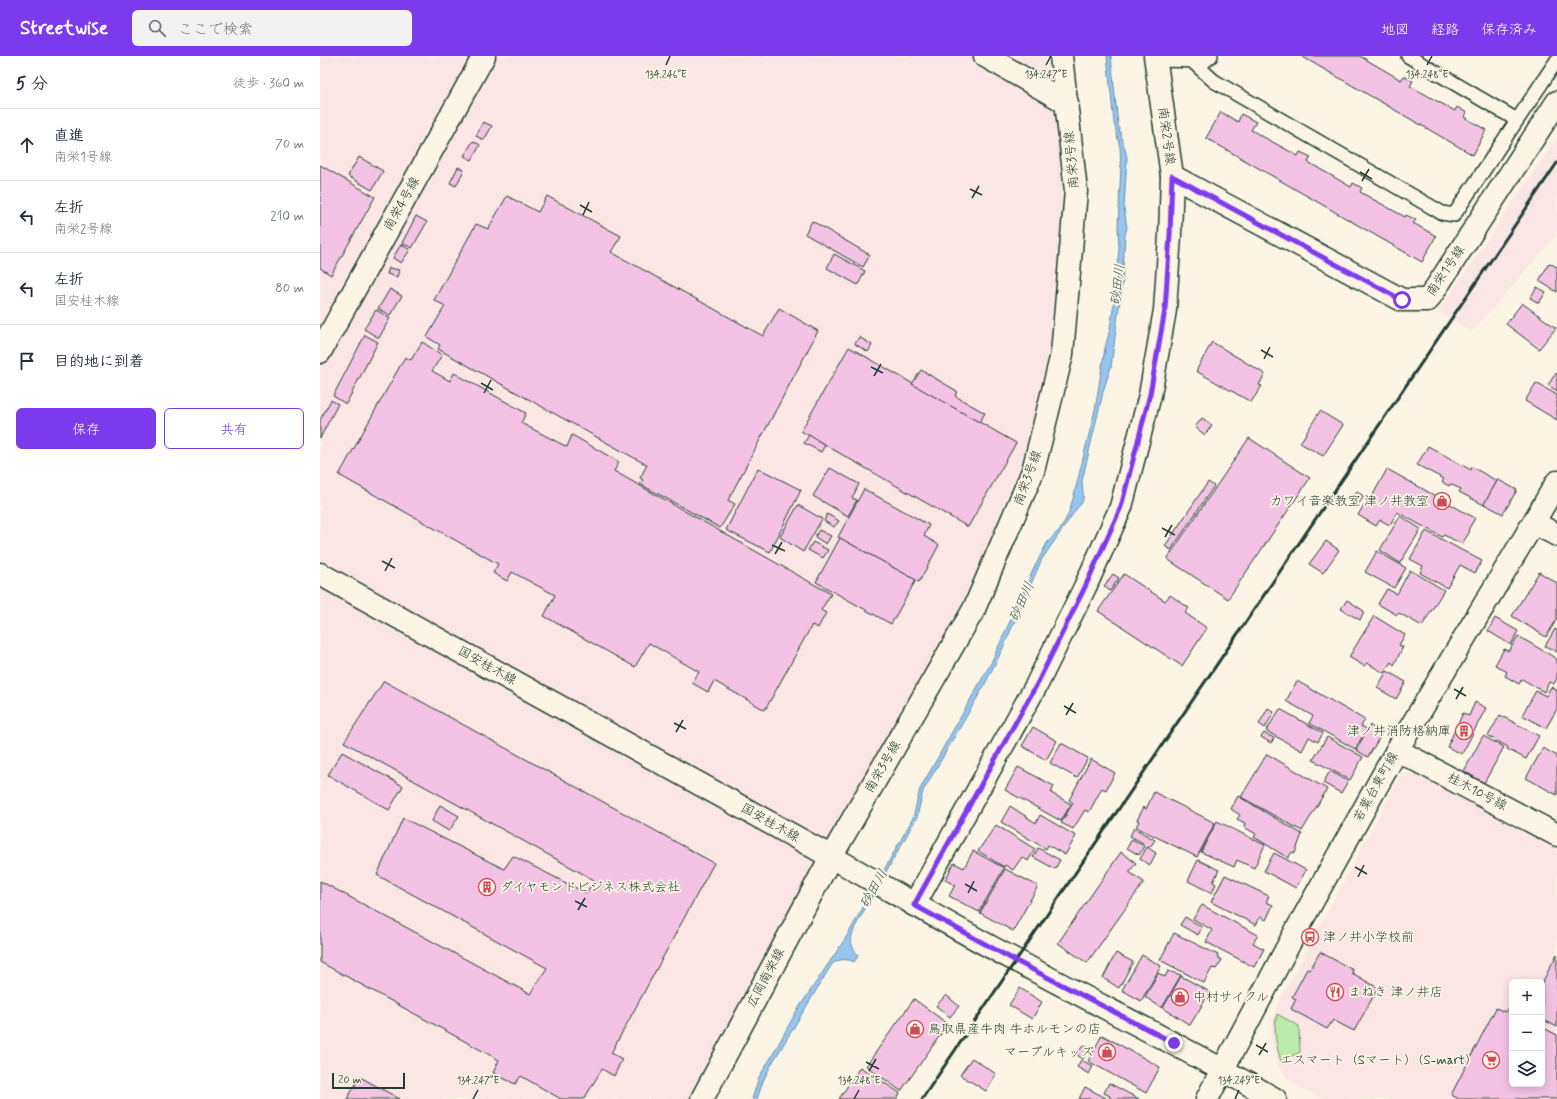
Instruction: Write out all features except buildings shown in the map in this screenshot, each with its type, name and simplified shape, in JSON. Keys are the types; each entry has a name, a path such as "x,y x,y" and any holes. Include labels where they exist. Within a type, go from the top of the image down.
{"street":[{"name":"南栄4号線","path":"320,352 484,56"},
{"path":"986,56 1067,103"},
{"name":"南栄3号線","path":"839,861 974,609 1033,471 1062,354 1076,191 1061,56"},
{"name":"南栄2号線","path":"907,900 1037,684 1085,587 1121,507 1150,394 1165,310 1172,176 1155,58"},
{"name":"南栄1号線","path":"1172,176 1402,300 1428,300 1557,102"},
{"name":"若葉台東町線","path":"1207,1099 1298,929 1397,750 1534,523 1557,482"},
{"path":"1534,523 1557,535"},
{"name":"国安桂木線","path":"320,574 839,861 1016,961 1222,1069 1275,1099"},
{"name":"桂木10号線","path":"1397,750 1557,835"},
{"name":"広岡南栄線","path":"702,1099 839,861"}],"lane":[{"path":"1155,58 1205,61 1211,56"},
{"path":"1408,56 1517,120"},
{"path":"1192,61 1214,81 1442,213 1454,215 1557,60"}],"shaded area":[{"path":"320,56 1047,56 1058,128 1063,193 1060,288 1055,335 1034,425 1004,519 955,617 840,821 688,1099 320,1099"},
{"path":"1557,138 1557,235 1472,332 1438,312"},
{"path":"1402,773 1417,774 1557,848 1557,1099 1322,1099 1299,1087 1286,1077 1278,1066 1271,1039 1272,1024 1277,1006"}],"green space":[{"path":"1277,1014 1299,1026 1300,1052 1281,1061 1276,1038 1275,1026"}],"water":[{"name":"砂田川","path":"1107,56 1111,56 1118,125 1127,157 1124,208 1127,228 1125,235 1122,285 1111,367 1104,388 1082,481 1082,502 1042,559 1002,650 984,686 923,791 917,817 856,925 851,941 858,956 854,962 843,960 832,964 771,1065 763,1081 757,1099 752,1099 759,1077 796,1012 847,936 913,818 920,789 991,663 1034,568 1047,543 1061,528 1068,515 1095,410 1114,303 1119,248 1118,227 1121,165 1120,147 1114,123"}],"railway":[{"path":"922,1099 1557,163"}],"place":[{"name":"カワイ音楽教室 津ノ井教室","path":"1442,501"},
{"name":"津ノ井消防格納庫","path":"1464,731"},
{"name":"ダイヤモンドビジネス株式会社","path":"487,887"},
{"name":"津ノ井小学校前","path":"1310,937"},
{"name":"まねき 津ノ井店","path":"1335,992"},
{"name":"中村サイクル","path":"1180,997"},
{"name":"鳥取県産牛肉 牛ホルモンの店","path":"915,1029"},
{"name":"マーブルキッズ","path":"1107,1052"},
{"name":"エスマート（Sマート）（S-mart）","path":"1491,1060"}],"route":[{"path":"1174,1043 1016,961 914,905 1037,684 1085,587 1121,507 1150,394 1165,310 1172,176 1402,300"}]}
